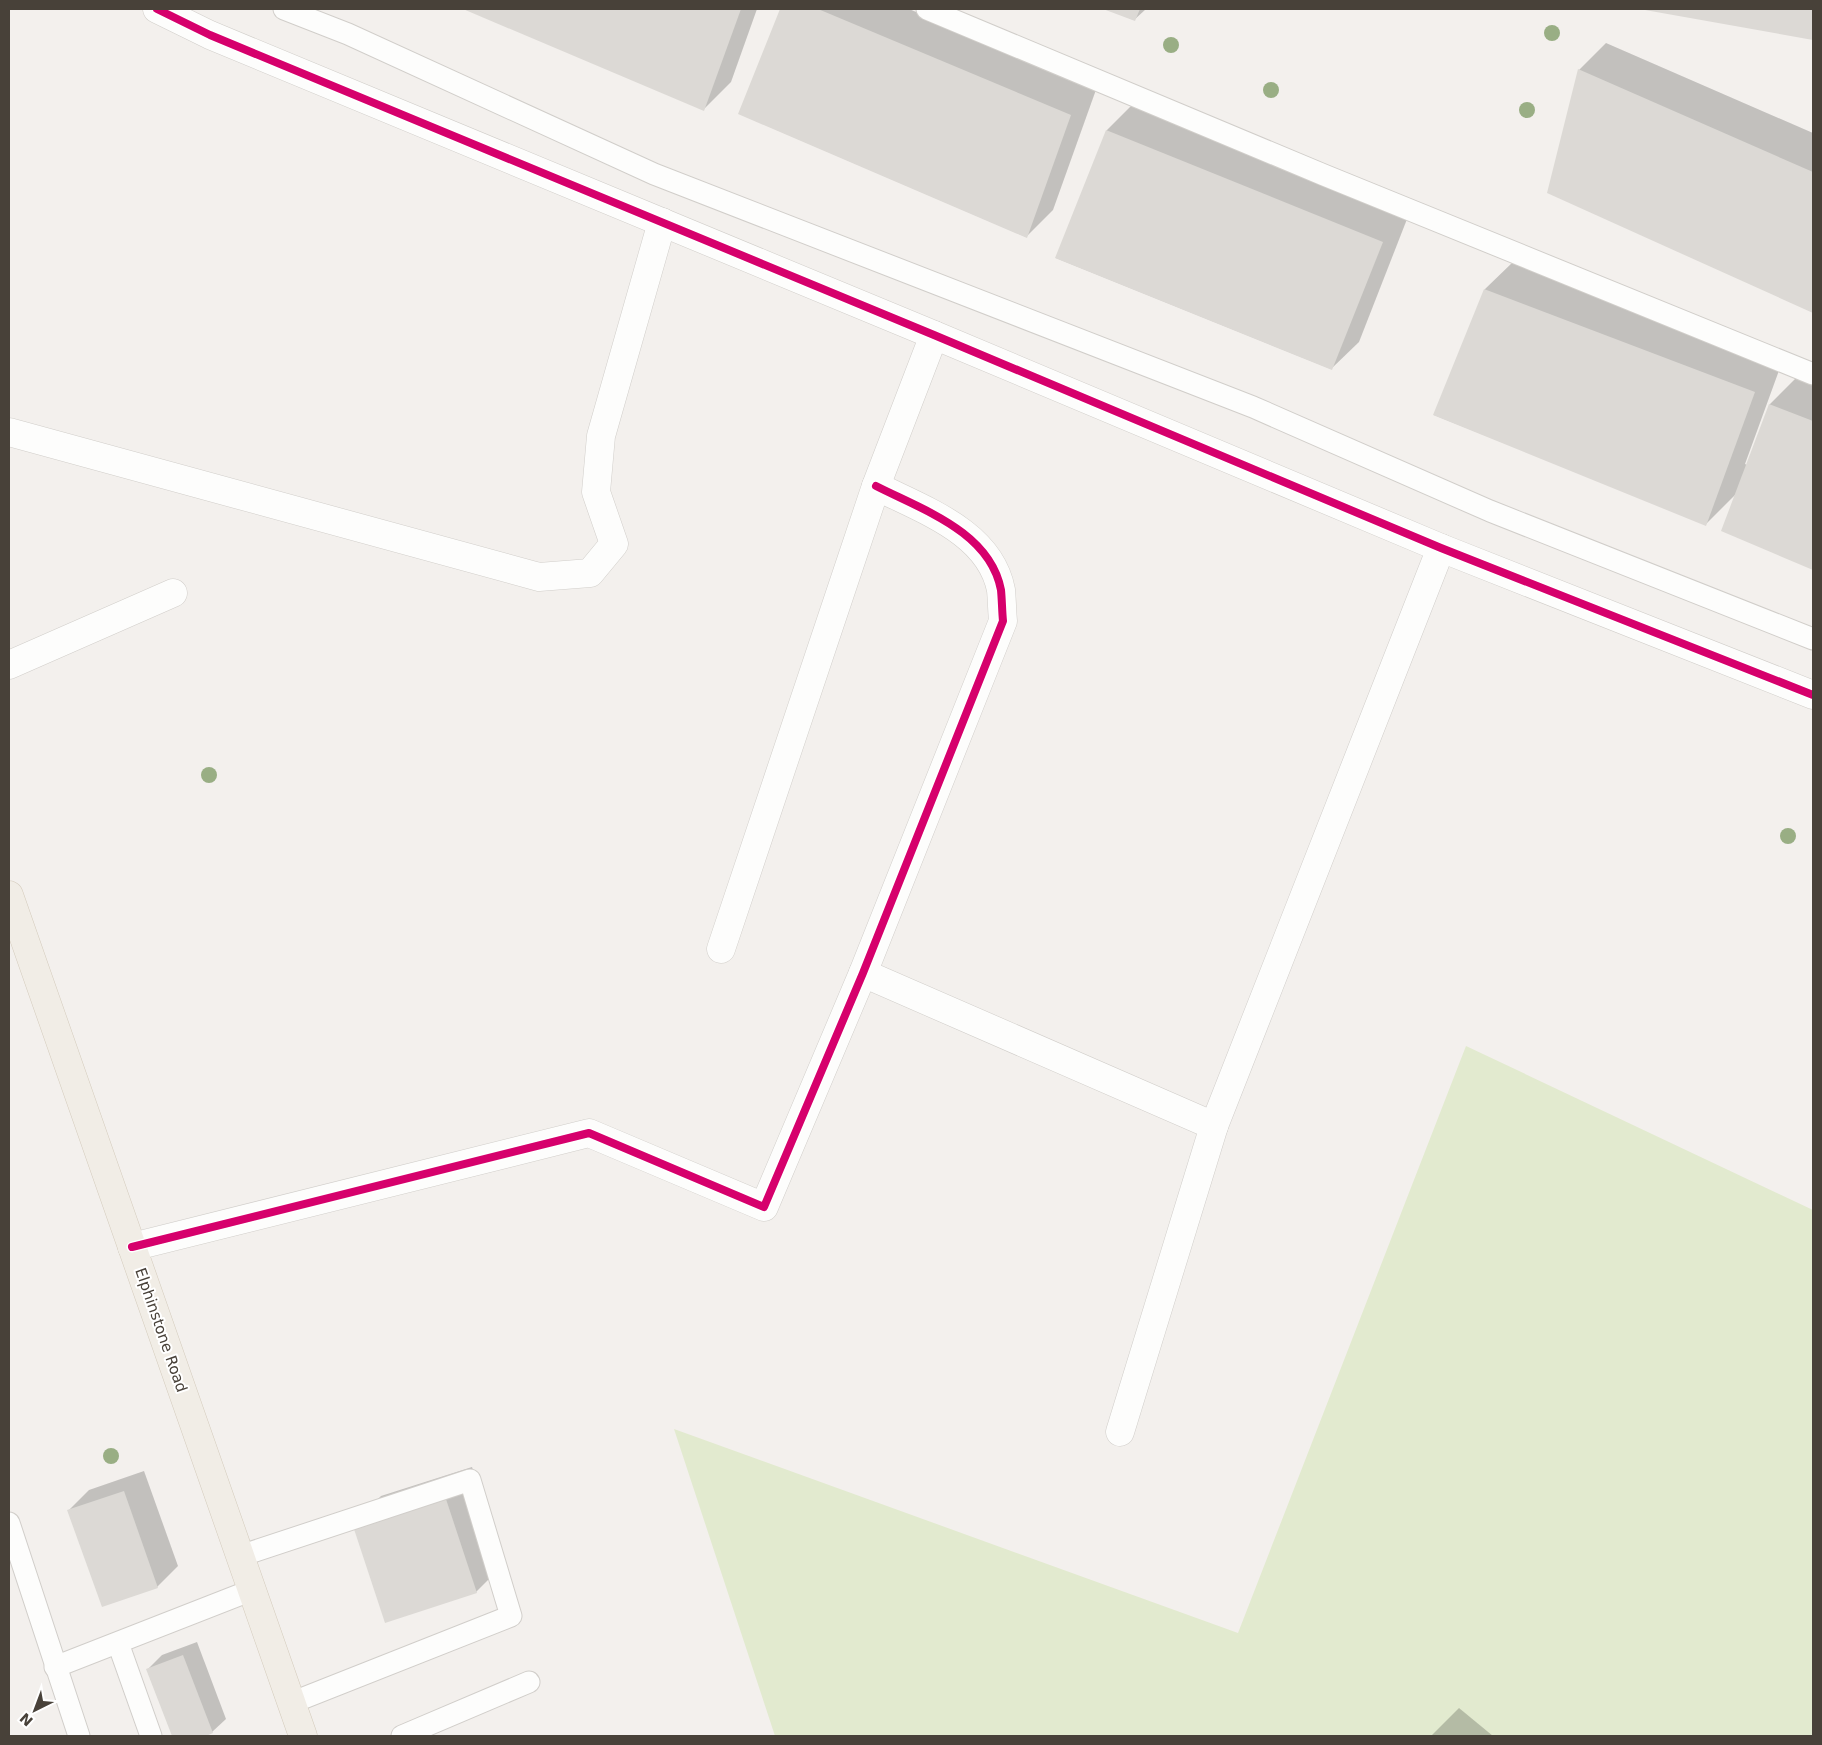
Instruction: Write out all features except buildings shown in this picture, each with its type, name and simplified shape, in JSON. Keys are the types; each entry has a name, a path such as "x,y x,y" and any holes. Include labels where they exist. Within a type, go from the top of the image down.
{"main road":[{"name":"Elphinstone Road","path":"9,895 303,1736"}],"street":[{"path":"157,9 210,35 934,335 1441,548 1813,695"},
{"path":"9,432 539,577 590,573 614,544 596,492 601,436 662,222"},
{"path":"721,949 876,486 934,335"},
{"path":"132,1247 589,1132 764,1207 863,973 1003,621 1000,590 988,559 962,531 876,486"},
{"path":"1120,1432 1214,1126 1441,548"},
{"path":"9,665 173,593"},
{"path":"863,973 1214,1126"}],"lane":[{"path":"284,9 348,34 654,174 1253,406 1490,511 1813,639"},
{"path":"927,9 1324,175 1813,374"},
{"path":"240,1556 470,1480 511,1616 292,1703"},
{"path":"9,1523 79,1736"},
{"path":"55,1667 252,1590"},
{"path":"118,1643 151,1736"},
{"path":"402,1736 530,1682"}],"green space":[{"path":"1466,1046 1813,1210 1813,1736 775,1736 674,1429 1238,1633"}],"cycle path":[{"path":"157,9 210,35 934,335 1441,548 1813,695"},
{"path":"132,1247 589,1133 764,1207 863,973 1003,621 1001,590 994,570 983,553 969,538 933,514 876,486"}]}
